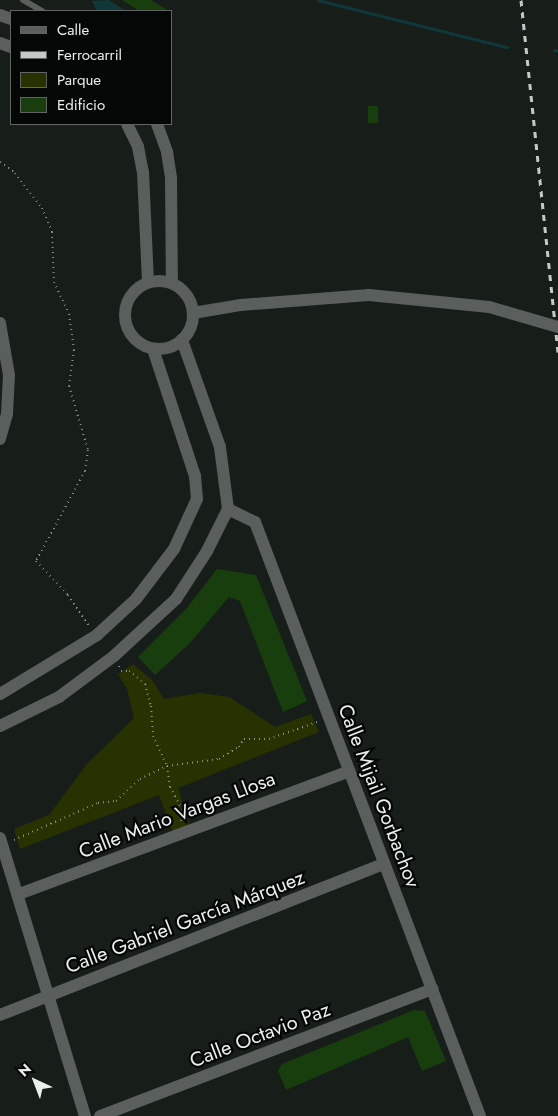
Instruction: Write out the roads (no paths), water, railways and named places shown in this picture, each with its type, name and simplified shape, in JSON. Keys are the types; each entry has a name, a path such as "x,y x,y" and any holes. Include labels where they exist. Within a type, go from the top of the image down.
{"street":[{"path":"127,125 138,147 143,172 148,282"},
{"path":"157,125 167,152 171,178 172,283"},
{"path":"148,282 172,283 189,298 193,313 189,331 174,346 153,349 133,338 124,317 130,296 148,282"},
{"path":"193,313 241,305 369,295 489,307 558,327"},
{"path":"0,323 9,375 6,414 0,439"},
{"path":"0,726 59,697 114,656 176,599 207,551 228,508 220,447 182,340"},
{"path":"0,694 97,635 136,599 174,549 197,499 195,476 183,434 153,349"},
{"name":"Calle Mijail Gorbachov","path":"228,508 255,522 433,990 475,1115"},
{"name":"Calle Mario Vargas Llosa","path":"19,894 349,771"},
{"path":"1,841 19,894 85,1116"},
{"name":"Calle Gabriel García Márquez","path":"0,1015 384,864"},
{"name":"Calle Octavio Paz","path":"100,1116 433,990"}],"lane":[{"path":"23,0 40,10"}],"water":[{"path":"109,0 124,10 96,10 92,1"}],"waterway":[{"path":"318,0 507,47"},
{"path":"554,50 558,51"}],"railway":[{"path":"521,0 558,352"}]}
